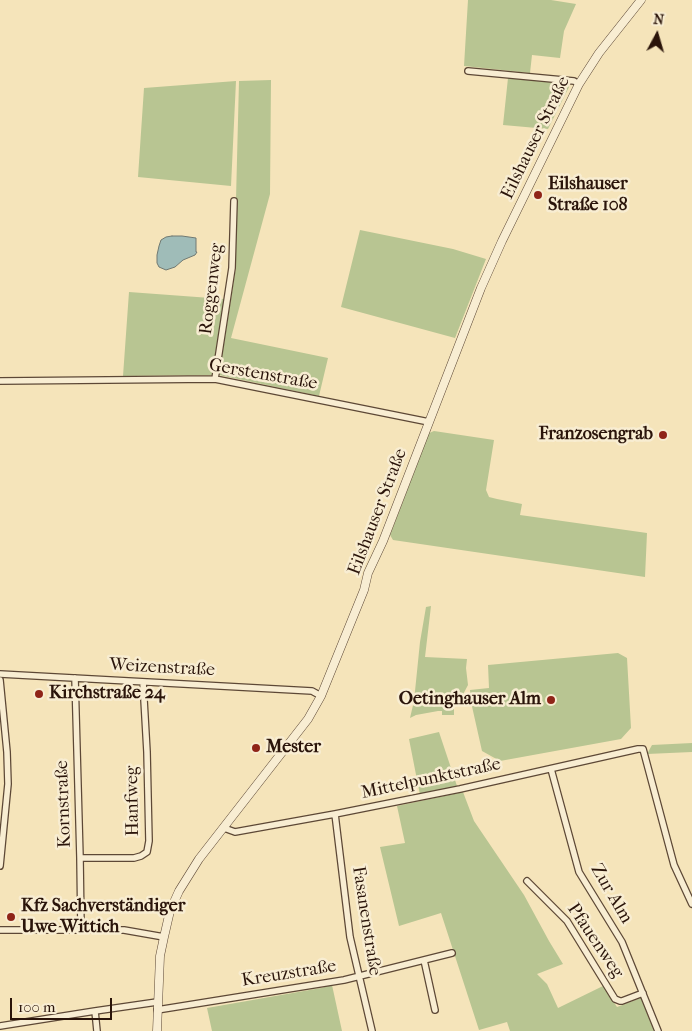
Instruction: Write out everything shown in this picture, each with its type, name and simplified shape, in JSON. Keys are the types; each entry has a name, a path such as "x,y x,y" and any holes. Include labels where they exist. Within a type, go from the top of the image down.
{"street":[{"name":"Eilshauser Straße","path":"157,1031 160,956 170,911 179,891 199,860 308,719 321,696 481,288 502,241 579,84 599,53 641,0"},
{"path":"468,71 574,81 579,84"},
{"name":"Roggenweg","path":"215,379 232,268 234,201"},
{"name":"Gerstenstraße","path":"0,380 215,379 429,422"},
{"name":"Weizenstraße","path":"0,674 312,691 321,696"},
{"name":"Kornstraße","path":"74,678 81,929"},
{"path":"0,680 8,776 0,866"},
{"name":"Hanfweg","path":"80,858 134,858 147,852 149,841 147,752 143,682"},
{"name":"Mittelpunktstraße","path":"224,828 235,832 335,814 643,749 674,865 692,904"},
{"name":"Zur Alm","path":"551,769 579,872 622,942 658,1031"},
{"name":"Fasanenstraße","path":"335,814 350,937 372,1031"},
{"name":"Pfauenweg","path":"526,881 567,921 615,999 622,1001 643,993"},
{"path":"0,930 124,930 164,937"},
{"name":"Kreuzstraße","path":"0,1026 95,1011 263,994 359,976 452,952"},
{"path":"424,960 436,1010"},
{"path":"95,1011 97,1031"}],"green space":[{"path":"468,0 551,0 576,4 564,31 560,58 532,55 530,73 464,66"},
{"path":"508,78 566,83 569,87 548,129 503,125"},
{"path":"271,80 270,194 231,338 328,358 319,396 219,375 236,267 239,81"},
{"path":"236,81 231,186 138,177 144,88"},
{"path":"360,230 453,249 486,259 455,338 341,307"},
{"path":"129,292 224,299 212,375 123,376"},
{"path":"434,431 494,440 486,490 489,497 522,504 520,515 647,533 645,577 393,540 390,535 429,433"},
{"path":"431,606 425,657 467,659 468,685 459,702 454,702 454,715 442,715 442,711 438,711 410,718 414,701 420,642 426,607"},
{"path":"618,653 627,658 631,728 621,739 500,761 482,751 470,690 489,688 488,665"},
{"path":"439,732 457,786 420,795 409,739"},
{"path":"692,743 692,752 647,754 652,745"},
{"path":"463,792 474,821 524,895 563,964 537,974 547,984 558,1008 603,986 617,1007 641,998 654,1031 510,1031 507,1022 479,1030 441,913 399,926 380,847 405,843 397,806"},
{"path":"332,985 342,1031 212,1031 207,1008"}],"water":[{"path":"172,236 196,238 197,252 175,267 166,270 159,267 157,255 161,240"}],"place":[{"name":"Eilshauser Straße 108","path":"538,195"},
{"name":"Franzosengrab","path":"663,435"},
{"name":"Kirchstraße 24","path":"39,694"},
{"name":"Oetinghauser Alm","path":"551,700"},
{"name":"Mester","path":"256,748"},
{"name":"Kfz Sachverständiger Uwe Wittich","path":"11,917"}]}
